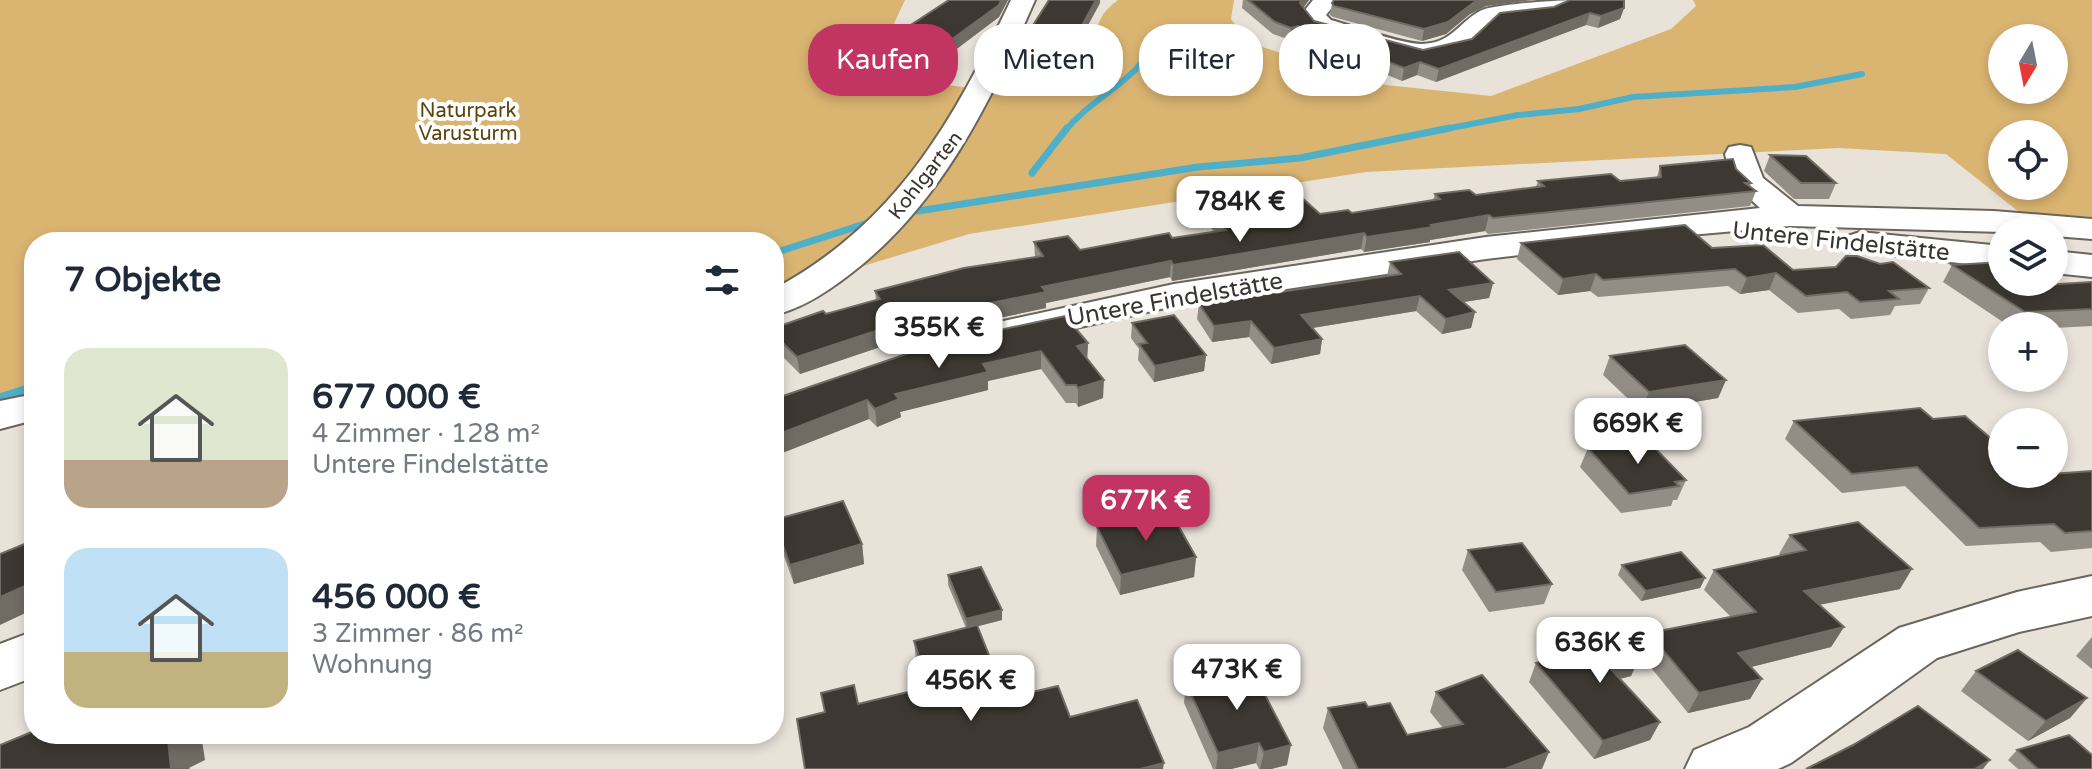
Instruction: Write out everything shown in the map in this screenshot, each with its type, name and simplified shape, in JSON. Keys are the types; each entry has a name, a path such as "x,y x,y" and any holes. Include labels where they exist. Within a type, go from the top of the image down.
{"street":[{"name":"Kohlgarten","path":"784,298 860,250 902,211 965,123 1023,0"},
{"path":"1326,0 1313,15 1322,25 1420,52 1459,43 1489,15 1542,11 1567,0"},
{"name":"Untere Findelstätte","path":"1740,154 1748,182 1790,216"},
{"name":"Untere Findelstätte","path":"974,338 1174,295 1486,248 1679,226 1790,216 1994,221 2092,229"},
{"name":"Untere Findelstätte","path":"1679,226 1988,256"},
{"path":"2068,263 2092,266"},
{"path":"0,415 24,409"},
{"path":"1715,769 1770,745 1918,643 2017,612 2092,596"},
{"path":"0,668 24,657"}],"green space":[{"name":"Naturpark Varusturm","path":"0,0 905,0 894,24 808,24 808,96 958,96 958,86 974,88 974,96 1123,96 1123,24 1098,24 1103,14 1118,0 1234,0 1231,19 1235,24 1139,24 1139,96 1263,96 1263,47 1279,52 1279,96 1390,96 1390,85 1491,96 1671,29 1696,6 1693,0 2092,0 2092,217 2019,212 2004,200 2068,200 2068,120 1988,120 1988,187 1946,154 1838,148 1366,172 969,234 784,293 784,232 24,232 24,399 0,405"}],"building":[{"path":"949,0 1001,0 999,5 958,35 958,24 912,24"},
{"path":"1049,0 1096,0 1083,24 1034,24"},
{"path":"1248,0 1302,0 1300,3 1314,21 1325,24 1280,24"},
{"path":"1334,0 1477,0 1448,22 1424,29 1334,6"},
{"path":"1570,0 1624,0 1624,8 1601,16 1590,13 1439,69 1420,62 1404,68 1390,62 1390,41 1423,50 1472,39 1500,13 1554,7"},
{"path":"1770,155 1806,156 1836,183 1801,183"},
{"path":"1733,159 1736,169 1751,183 1745,183 1756,191 1493,218 1489,215 1367,237 1364,233 1173,265 1171,261 1042,287 1046,292 912,319 797,357 784,344 784,325 823,311 826,314 880,299 875,291 964,268 1043,256 1034,242 1068,236 1080,250 1169,233 1172,238 1226,230 1210,210 1300,196 1320,214 1348,210 1352,213 1440,199 1435,194 1469,190 1476,195 1544,186 1538,181 1611,174 1620,181 1661,177 1660,166"},
{"path":"1685,225 1712,248 1763,245 1793,270 1836,267 1846,256 1857,256 1880,264 1893,262 1929,288 1889,291 1899,299 1860,302 1847,292 1806,296 1776,273 1747,278 1735,269 1603,280 1596,274 1563,279 1521,243"},
{"path":"1459,252 1493,283 1449,290 1475,312 1446,319 1420,296 1301,315 1322,339 1274,348 1251,321 1214,326 1199,304 1401,274 1390,262"},
{"path":"1988,263 1988,288 1952,265"},
{"path":"2092,282 2092,309 2025,312 2000,296 2068,296 2068,283"},
{"path":"1174,315 1206,355 1155,366 1139,344 1147,343 1132,323"},
{"path":"1065,316 1088,343 1077,346 1104,380 1078,388 1076,385 1066,385 1041,351 983,364 988,372 895,394 899,399 875,409 867,400 784,432 784,396 939,343"},
{"path":"1685,345 1726,380 1649,392 1610,356"},
{"path":"1920,408 1933,419 1965,416 1988,436 1988,488 2068,488 2068,473 2092,471 2092,531 2065,533 2054,524 1979,528 1917,467 1852,474 1794,421"},
{"path":"1647,440 1686,480 1675,482 1679,486 1629,494 1588,448"},
{"path":"843,501 862,544 790,565 784,548 784,517"},
{"path":"1170,511 1196,557 1121,575 1097,527"},
{"path":"1858,522 1912,569 1804,591 1844,627 1738,653 1762,679 1699,693 1649,633 1756,612 1714,570 1806,550 1790,535"},
{"path":"1522,543 1552,584 1496,592 1468,550"},
{"path":"24,544 24,586 0,597 0,554"},
{"path":"1681,552 1705,578 1646,591 1622,565"},
{"path":"981,567 1002,610 966,619 948,575"},
{"path":"1609,624 1639,658 1608,666 1660,722 1603,741 1536,663 1593,646 1581,632"},
{"path":"977,625 1006,698 1058,686 1070,717 1137,700 1164,763 1140,769 805,769 797,719 825,712 821,693 854,685 858,704 929,687 914,641"},
{"path":"2018,650 2087,698 2046,721 1976,671"},
{"path":"1251,668 1291,745 1264,752 1259,743 1218,753 1186,683"},
{"path":"1482,675 1549,752 1505,769 1358,769 1328,708 1365,702 1368,707 1390,703 1407,735 1463,724 1436,692"},
{"path":"1918,706 1990,760 1975,769 1806,769 1853,745"},
{"path":"24,735 24,744 168,744 171,769 0,769 0,745"},
{"path":"2069,735 2092,755 2092,769 2038,769 2017,750"}],"waterway":[{"path":"1066,130 1139,66"},
{"path":"1440,130 1518,115 1579,109 1633,97 1795,87 1862,74"},
{"path":"1032,173 1067,128"},
{"path":"1440,130 1450,128"},
{"path":"918,211 1198,167 1300,158 1440,130"},
{"path":"784,250 874,221"},
{"path":"0,398 24,390"}]}
